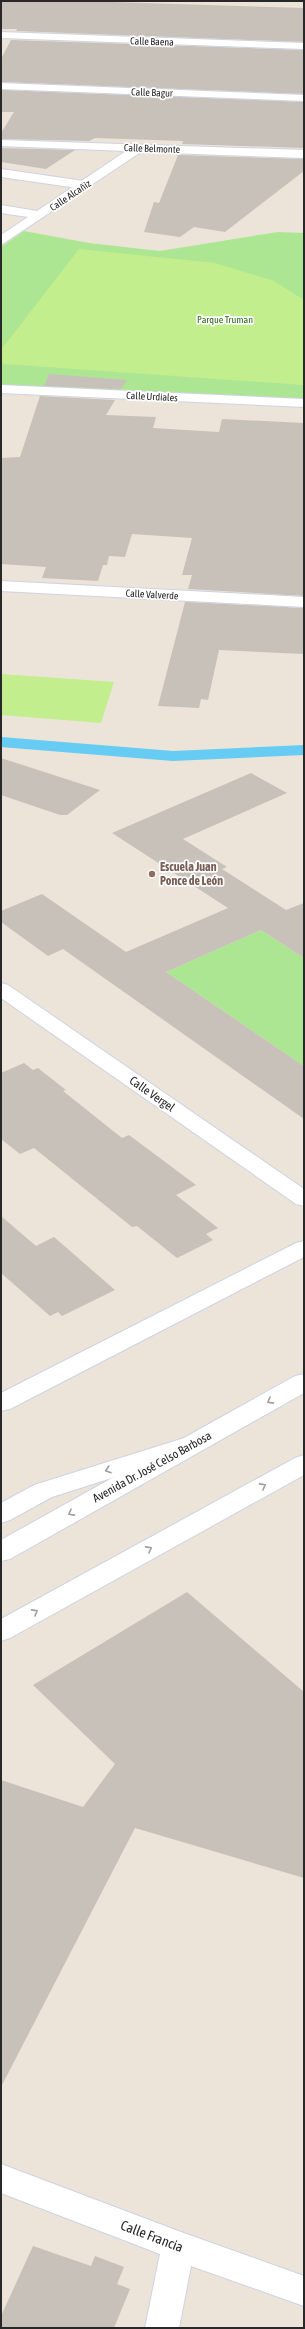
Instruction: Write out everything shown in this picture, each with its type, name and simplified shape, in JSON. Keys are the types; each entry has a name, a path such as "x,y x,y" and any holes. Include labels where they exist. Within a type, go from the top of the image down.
{"street":[{"name":"Calle Baena","path":"1,35 304,46"},
{"name":"Calle Bagur","path":"1,86 304,98"},
{"name":"Calle Belmonte","path":"1,143 304,154"},
{"name":"Calle Alcañiz","path":"1,241 138,148"},
{"path":"1,173 84,185"},
{"path":"1,209 39,215"},
{"name":"Calle Urdiales","path":"1,389 304,403"},
{"name":"Calle Valverde","path":"1,586 304,602"},
{"name":"Calle Vergel","path":"1,989 304,1199"},
{"path":"1,1403 304,1248"},
{"name":"Avenida Dr. José Celso Barbosa","path":"1,1552 304,1382"},
{"path":"1,1514 43,1491 199,1441"},
{"path":"1,1631 304,1464"},
{"name":"Calle Francia","path":"1,2178 178,2246 304,2291"},
{"path":"162,2328 178,2246"}],"green space":[{"name":"Parque Truman","path":"24,231 89,243 160,251 278,232 304,233 304,402 1,386 1,247"},
{"name":"Parque Truman","path":"79,249 215,263 274,281 304,300 304,385 4,364 1,361 1,350"},
{"path":"1,674 114,682 101,723 1,715"},
{"path":"261,930 304,958 304,1066 166,972"}],"building":[{"path":"1,1 80,1 304,8 304,42 16,31 17,29 1,29"},
{"path":"11,40 304,50 304,94 1,82 1,59"},
{"path":"1,90 304,102 304,148 182,144 183,141 95,138 89,141 1,139 1,133 14,112 1,112"},
{"path":"1,148 75,150 46,169 1,162"},
{"path":"178,155 304,159 304,171 225,232 194,227 180,237 144,232 154,202 159,203"},
{"path":"49,374 127,380 121,389 44,386"},
{"path":"40,396 115,400 106,415 156,417 153,428 219,432 222,419 304,423 304,596 188,589 192,575 182,575 192,538 132,534 125,557 109,556 107,565 103,565 98,581 42,578 46,567 1,564 1,458 20,457"},
{"path":"185,602 304,608 304,654 219,650 208,700 201,699 199,708 158,706"},
{"path":"1,758 100,790 67,815 60,815 1,795"},
{"path":"251,773 287,793 183,839 227,867 222,869 286,910 304,903 304,958 261,930 166,972 304,1066 304,1119 63,949 48,956 1,922 1,911 42,894 126,952 228,908 112,833"},
{"path":"24,1063 33,1070 38,1068 66,1090 63,1091 122,1138 129,1135 196,1185 176,1195 218,1228 206,1234 213,1240 177,1258 137,1226 132,1227 34,1148 20,1154 1,1139 1,1073"},
{"path":"1,1216 36,1246 54,1237 115,1290 62,1316 58,1312 50,1316 1,1273"},
{"path":"187,1592 304,1692 304,1878 135,1828 1,2087 1,1780 83,1807 115,1764 33,1685"},
{"path":"33,2246 91,2266 95,2256 124,2267 117,2284 130,2289 114,2328 1,2328 1,2316"}],"waterway":[{"path":"1,742 173,756 304,750"}],"place":[{"name":"Escuela Juan Ponce de León","path":"152,874"}]}
